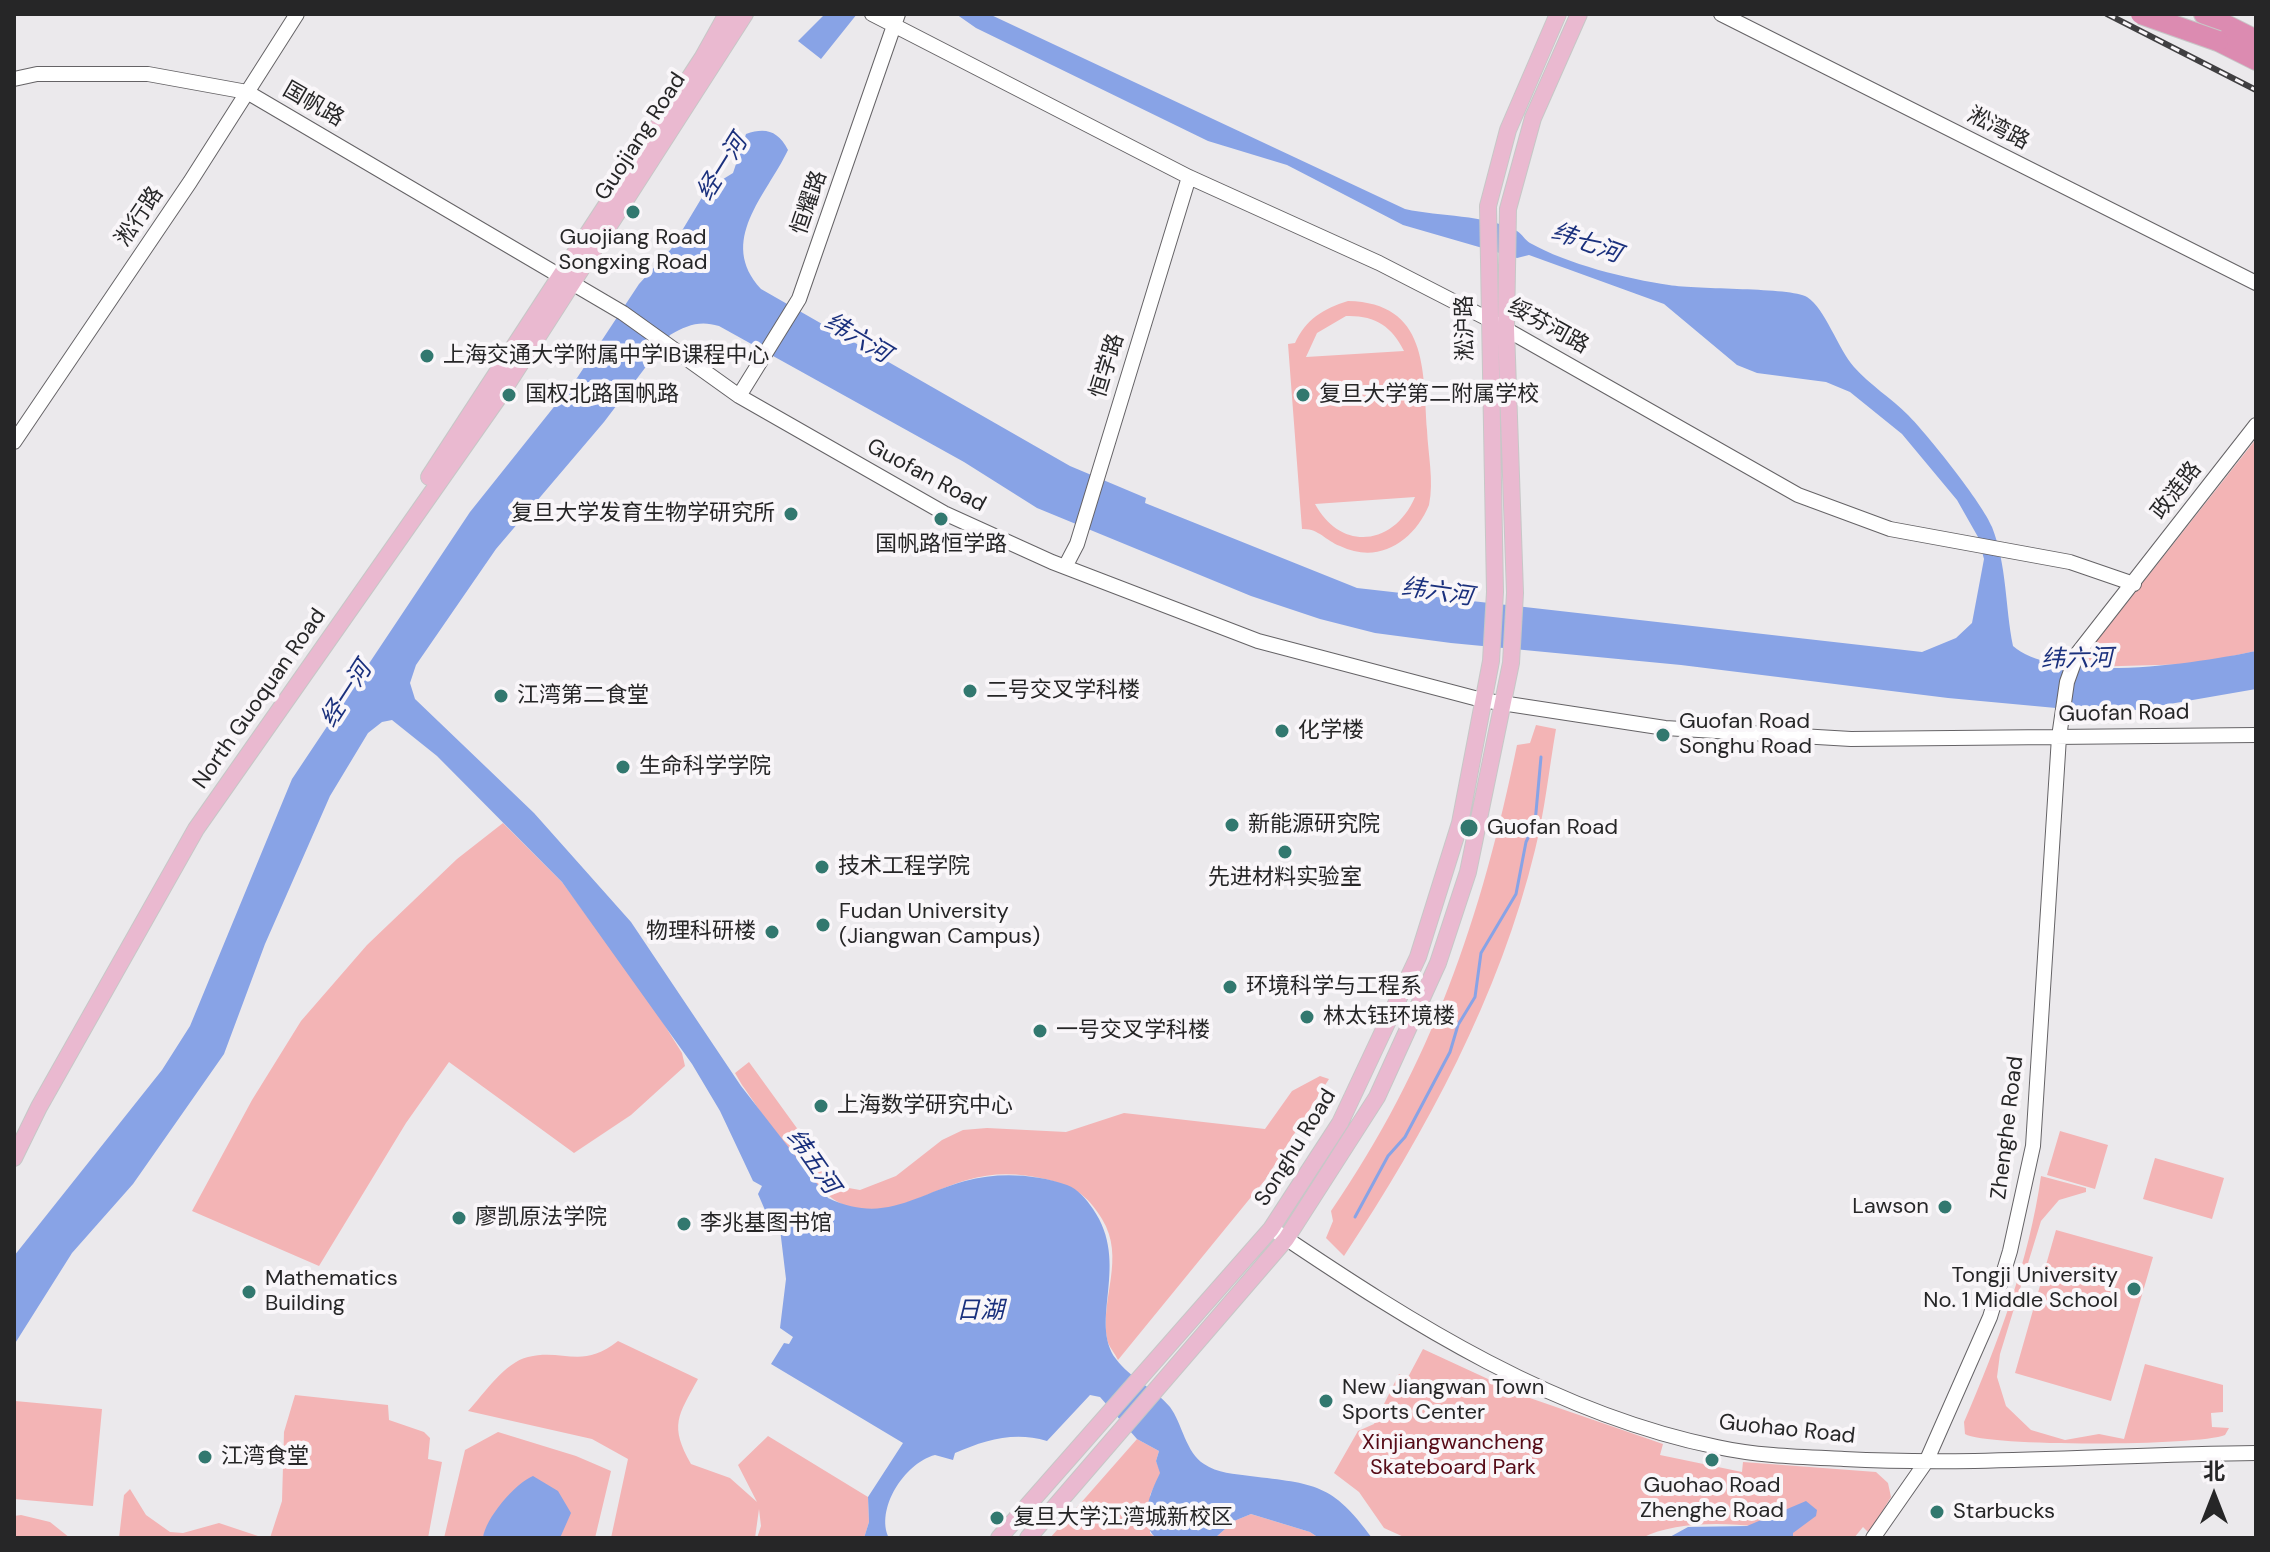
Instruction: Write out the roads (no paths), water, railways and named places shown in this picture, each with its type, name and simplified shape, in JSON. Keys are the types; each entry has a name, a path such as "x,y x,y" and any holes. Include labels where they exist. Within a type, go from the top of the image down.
{"highway":[{"path":"2141,14 2218,41 2256,60"},
{"path":"2204,14 2256,40"}],"main road":[{"name":"Guojiang Road","path":"566,278 727,14"},
{"name":"Guojiang Road","path":"566,278 745,14"},
{"name":"淞沪路","path":"1482,700 1491,661 1495,592 1488,206 1508,130 1558,14"},
{"name":"淞沪路","path":"1511,663 1515,593 1506,329 1508,209 1533,118 1579,14"},
{"path":"2147,14 2256,70"},
{"path":"2218,14 2256,34"},
{"name":"North Guoquan Road","path":"14,1138 189,829 566,278"},
{"name":"North Guoquan Road","path":"14,1158 39,1107 196,829 503,391 566,278"},
{"name":"Songhu Road","path":"1028,1538 1286,1239 1358,1132 1438,963 1468,872 1500,703 1511,663"},
{"name":"Songhu Road","path":"999,1538 1271,1229 1340,1123 1418,957 1460,823 1482,700"}],"street":[{"name":"淞行路","path":"14,442 297,14"},
{"name":"绥芬河路","path":"872,14 897,20 1189,177 1379,263 1488,319 1798,495 1877,525 1971,546 2070,562 2134,584"},
{"name":"淞湾路","path":"1721,14 2256,283"},
{"name":"恒耀路","path":"739,396 768,354 799,299 897,20"},
{"name":"国帆路","path":"14,79 37,74 148,74 247,92 566,278"},
{"name":"恒学路","path":"1065,567 1080,533 1189,177"},
{"name":"Guofan Road","path":"566,278 623,313 739,396 944,513 1065,567 1258,641 1482,700 1665,728 1759,736 2256,735"},
{"name":"政涟路","path":"2077,654 2256,425"},
{"name":"Zhenghe Road","path":"1873,1538 1926,1462 1990,1317 2010,1251 2033,1146 2059,737 2067,682 2077,654"},
{"name":"Guohao Road","path":"1271,1229 1413,1322 1527,1384 1631,1423 1716,1447 1766,1454 1926,1462 2256,1453"}],"water":[{"path":"825,14 857,14 821,59 798,41"},
{"name":"日湖","path":"956,14 989,14 1405,209 1504,226 1561,258 1635,279 1683,287 1782,292 1807,297 1820,310 1854,367 1917,424 1987,516 2000,556 2013,646 2034,658 2095,668 2166,665 2256,651 2256,689 2135,710 2056,708 1375,633 1251,596 1037,508 964,462 719,326 706,323 688,326 670,335 604,422 496,549 416,665 410,683 415,699 534,813 631,922 741,1086 828,1198 848,1205 882,1208 965,1181 1003,1175 1042,1178 1075,1189 1093,1209 1104,1230 1109,1250 1106,1327 1109,1344 1122,1366 1170,1407 1198,1459 1209,1467 1232,1474 1291,1481 1320,1489 1345,1506 1372,1538 1319,1538 1310,1532 1251,1514 1234,1521 1215,1538 1156,1538 1150,1531 1147,1515 1150,1497 1160,1473 1156,1461 1159,1451 1137,1439 1100,1397 1090,1395 1047,1441 1023,1437 1000,1438 955,1453 953,1460 935,1455 924,1460 903,1477 889,1502 886,1527 889,1538 864,1538 869,1522 868,1497 903,1443 771,1364 784,1343 789,1344 793,1337 780,1328 786,1279 780,1229 775,1230 772,1217 768,1217 758,1194 762,1186 753,1181 720,1111 692,1064 562,882 437,756 392,720 382,722 368,733 330,796 265,944 224,1054 133,1184 72,1253 14,1345 14,1256 162,1070 190,1026 292,779 470,512 577,378 639,284 671,249 707,189 733,173 746,134 771,132 780,138 788,150 758,202 744,236 744,254 749,271 761,289 1070,466 1146,498 1145,503 1357,588 1922,652 1956,638 1972,623 1984,559 1978,537 1957,500 1902,434 1850,392 1826,382 1757,373 1737,365 1664,304 1529,255 1517,258 1403,225 1287,165 1208,141 976,28"},
{"path":"533,1476 558,1491 571,1513 560,1538 483,1538 489,1521 502,1502"},
{"path":"1806,1501 1817,1510 1816,1516 1793,1533 1793,1538 1668,1538 1688,1527 1747,1526"}],"waterway":[{"path":"1355,1217 1388,1156 1405,1137 1450,1052 1458,1025 1475,997 1481,953 1516,894 1526,842 1535,823 1541,757"}],"railway":[{"path":"2107,14 2256,90"}],"place":[{"name":"Guojiang Road Songxing Road","path":"633,212"},
{"name":"上海交通大学附属中学IB课程中心","path":"427,356"},
{"name":"国权北路国帆路","path":"509,395"},
{"name":"复旦大学第二附属学校","path":"1303,395"},
{"name":"复旦大学发育生物学研究所","path":"791,514"},
{"name":"国帆路恒学路","path":"941,519"},
{"name":"二号交叉学科楼","path":"970,691"},
{"name":"江湾第二食堂","path":"501,696"},
{"name":"化学楼","path":"1282,731"},
{"name":"Guofan Road Songhu Road","path":"1663,735"},
{"name":"生命科学学院","path":"623,767"},
{"name":"新能源研究院","path":"1232,825"},
{"name":"Guofan Road","path":"1469,828"},
{"name":"先进材料实验室","path":"1285,852"},
{"name":"技术工程学院","path":"822,867"},
{"name":"Fudan University (Jiangwan Campus)","path":"823,925"},
{"name":"物理科研楼","path":"772,932"},
{"name":"环境科学与工程系","path":"1230,987"},
{"name":"林太钰环境楼","path":"1307,1017"},
{"name":"一号交叉学科楼","path":"1040,1031"},
{"name":"上海数学研究中心","path":"821,1106"},
{"name":"Lawson","path":"1945,1207"},
{"name":"廖凯原法学院","path":"459,1218"},
{"name":"李兆基图书馆","path":"684,1224"},
{"name":"Tongji University No. 1 Middle School","path":"2134,1289"},
{"name":"Mathematics Building","path":"249,1292"},
{"name":"New Jiangwan Town Sports Center","path":"1326,1401"},
{"name":"江湾食堂","path":"205,1457"},
{"name":"Guohao Road Zhenghe Road","path":"1712,1460"},
{"name":"Starbucks","path":"1937,1512"},
{"name":"复旦大学江湾城新校区","path":"997,1518"}],"water label":[{"name":"经一河","path":"723,168"},
{"name":"纬七河","path":"1586,244"},
{"name":"纬六河","path":"857,339"},
{"name":"纬六河","path":"1437,593"},
{"name":"纬六河","path":"2077,660"},
{"name":"经一河","path":"347,695"},
{"name":"纬五河","path":"812,1162"}],"park label":[{"name":"Xinjiangwancheng Skateboard Park","path":"1453,1456"}]}
